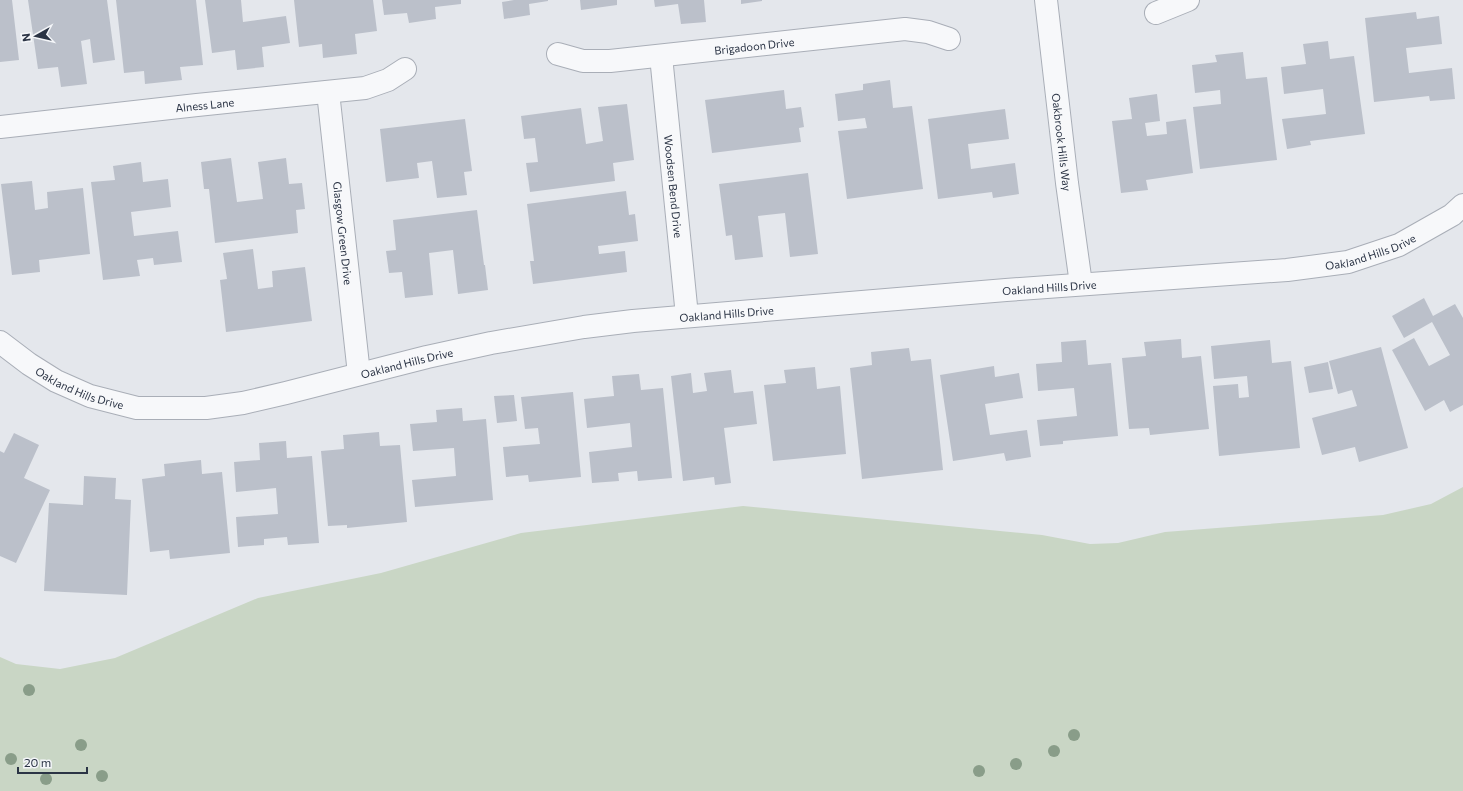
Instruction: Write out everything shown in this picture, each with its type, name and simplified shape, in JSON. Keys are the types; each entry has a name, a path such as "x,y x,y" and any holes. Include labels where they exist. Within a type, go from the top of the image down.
{"street":[{"name":"Oakbrook Hills Way","path":"1046,0 1080,284"},
{"path":"1156,13 1188,0"},
{"name":"Brigadoon Drive","path":"558,54 583,61 610,61 905,29 928,32 949,39"},
{"name":"Woodsen Bend Drive","path":"661,56 687,316"},
{"name":"Alness Lane","path":"0,127 366,88 388,80 405,69"},
{"name":"Glasgow Green Drive","path":"328,92 359,374"},
{"name":"Oakland Hills Drive","path":"0,342 29,364 63,384 90,396 137,408 206,408 243,403 491,342 584,327 687,316 1080,284 1287,270 1348,262 1399,245 1452,215 1463,205"}],"green space":[{"path":"1463,487 1463,791 0,791 0,657 16,664 60,669 115,658 258,598 381,573 521,533 743,506 1042,535 1090,544 1118,543 1165,532 1383,515 1431,504"}],"building":[{"path":"0,0 12,0 19,60 0,62"},
{"path":"28,0 107,0 115,60 93,63 90,39 81,41 87,84 61,87 58,67 38,69"},
{"path":"116,0 196,0 203,65 180,67 182,80 145,84 144,71 124,73"},
{"path":"205,0 241,0 243,22 286,16 290,43 262,47 264,67 237,70 235,50 212,53"},
{"path":"294,0 373,0 377,31 355,34 357,54 323,58 322,44 299,47"},
{"path":"382,0 461,0 461,4 435,7 436,19 409,23 407,13 384,15"},
{"path":"514,0 548,1 529,4 530,15 504,19 502,2"},
{"path":"580,0 617,0 617,5 581,10"},
{"path":"654,0 704,0 706,22 681,24 678,4 655,7"},
{"path":"741,0 762,0 762,1 741,4"},
{"path":"1416,12 1417,19 1439,16 1442,44 1406,48 1409,73 1452,68 1455,99 1430,101 1429,96 1374,102 1365,18"},
{"path":"1328,41 1330,59 1354,56 1365,134 1310,141 1311,145 1287,149 1282,119 1326,114 1323,89 1284,94 1281,67 1306,64 1303,44"},
{"path":"1243,52 1246,79 1267,77 1277,160 1200,169 1193,107 1221,104 1220,90 1195,93 1192,65 1217,62 1215,55"},
{"path":"890,80 893,108 912,106 923,189 847,199 838,131 867,128 865,118 838,121 835,94 863,90 863,84"},
{"path":"784,90 786,109 801,107 804,127 799,128 801,142 712,153 705,100"},
{"path":"1157,94 1160,121 1145,123 1147,136 1167,134 1166,122 1186,119 1193,173 1146,180 1148,190 1121,193 1112,121 1132,119 1129,98"},
{"path":"627,104 634,160 613,163 615,181 530,192 526,163 538,162 535,138 524,139 521,116 581,108 586,144 603,141 598,107"},
{"path":"1005,109 1009,139 968,144 971,169 1015,163 1019,194 993,198 992,192 938,199 928,119"},
{"path":"465,119 472,171 464,172 467,195 437,198 432,161 417,163 419,178 386,182 380,129"},
{"path":"231,158 237,202 263,199 258,162 286,158 289,184 302,183 305,209 296,210 298,233 215,243 209,189 204,189 201,162"},
{"path":"141,162 143,182 168,179 171,207 131,212 134,236 178,231 182,262 154,265 153,258 137,260 140,276 103,280 91,182 115,180 113,166"},
{"path":"808,173 818,254 790,257 785,213 758,216 763,257 735,260 732,235 726,236 719,184"},
{"path":"32,181 35,210 48,208 47,192 83,188 90,254 39,260 40,272 12,275 1,184"},
{"path":"626,191 629,215 635,214 638,241 598,246 599,254 625,251 627,272 533,284 530,261 534,261 527,204"},
{"path":"477,210 488,290 458,294 453,250 429,253 433,295 405,298 402,272 389,273 386,251 396,250 393,220"},
{"path":"253,249 258,289 273,287 272,271 305,267 312,321 226,332 220,280 227,279 223,253"},
{"path":"1424,298 1433,316 1455,304 1463,318 1463,405 1450,412 1444,400 1425,411 1392,350 1414,338 1429,366 1450,355 1432,322 1404,338 1392,316"},
{"path":"1181,339 1182,358 1201,356 1209,429 1150,435 1149,428 1129,429 1122,358 1146,356 1144,342"},
{"path":"1086,340 1088,365 1111,363 1118,436 1063,441 1063,444 1040,446 1037,420 1077,416 1074,388 1038,391 1036,364 1062,362 1061,342"},
{"path":"1270,340 1272,363 1291,361 1300,448 1219,456 1213,386 1238,384 1239,398 1249,397 1247,376 1214,379 1211,346"},
{"path":"1381,347 1408,448 1359,462 1355,447 1322,455 1312,418 1357,406 1352,390 1338,394 1329,361"},
{"path":"909,348 911,361 931,359 943,470 862,479 850,368 872,365 871,352"},
{"path":"1328,362 1333,389 1309,393 1304,367"},
{"path":"994,366 995,377 1019,373 1023,398 985,404 990,435 1027,430 1031,457 1006,461 1004,453 953,461 940,375"},
{"path":"815,367 817,389 840,386 846,454 773,461 764,385 786,383 784,370"},
{"path":"731,370 734,393 753,391 757,424 724,428 731,483 715,485 714,477 683,481 671,376 691,373 693,393 707,391 704,373"},
{"path":"639,374 641,390 663,388 672,478 638,481 637,471 618,473 619,481 592,483 589,452 632,447 630,423 587,428 584,399 614,396 612,376"},
{"path":"573,392 581,477 529,482 528,475 506,477 503,447 540,444 538,428 525,429 521,397"},
{"path":"514,395 517,421 497,423 494,396"},
{"path":"462,408 463,421 486,419 493,500 415,507 412,480 456,476 454,448 413,451 410,424 437,422 436,410"},
{"path":"379,432 380,446 400,445 407,522 347,528 347,525 328,526 321,451 344,449 343,435"},
{"path":"14,433 39,445 24,478 50,490 16,563 0,556 0,451 4,453"},
{"path":"286,441 287,458 312,456 319,543 288,545 287,537 264,539 264,545 238,547 236,517 278,514 276,488 236,492 234,462 260,460 259,443"},
{"path":"201,460 202,474 222,472 230,553 170,559 169,550 150,552 142,479 165,476 164,464"},
{"path":"84,476 116,478 115,499 131,500 127,595 44,591 49,503 83,505"}]}
